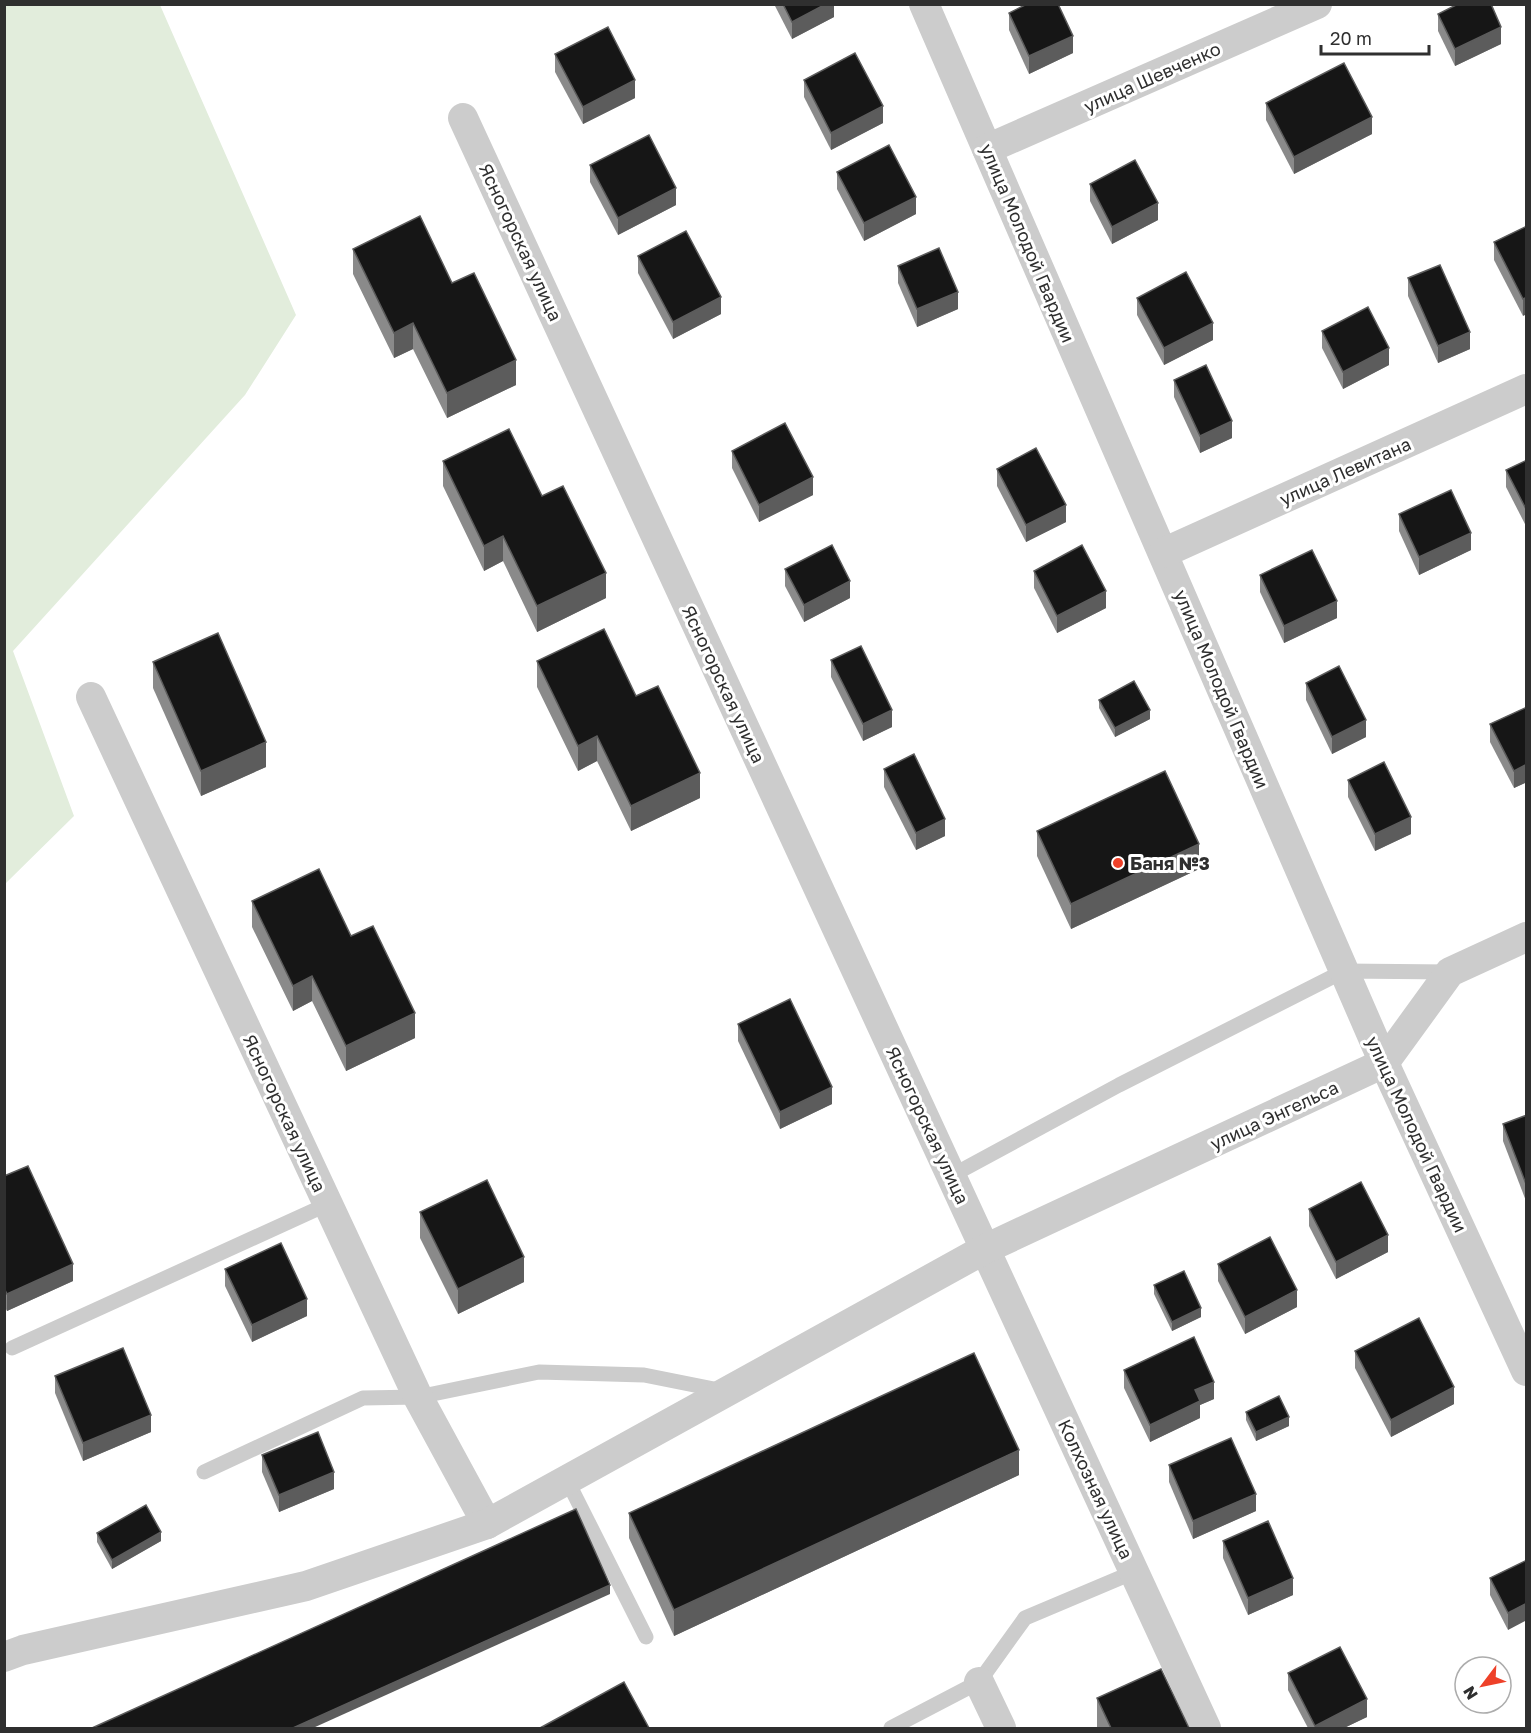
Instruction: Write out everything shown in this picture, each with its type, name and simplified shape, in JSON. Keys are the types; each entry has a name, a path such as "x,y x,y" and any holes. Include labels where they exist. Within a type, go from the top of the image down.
{"street":[{"name":"улица Молодой Гвардии","path":"924,4 1384,1063 1527,1371"},
{"name":"улица Шевченко","path":"987,149 1317,4"},
{"name":"Ясногорская улица","path":"463,118 985,1249"},
{"name":"улица Левитана","path":"1163,554 1527,389"},
{"name":"Ясногорская улица","path":"91,697 418,1397 487,1524"},
{"name":"улица Энгельса","path":"4,1657 23,1650 306,1586 487,1524 985,1249 1384,1063 1450,972 1527,937"},
{"name":"Колхозная улица","path":"985,1249 1206,1728"},
{"path":"980,1682 1001,1728"}],"lane":[{"path":"951,1176 1119,1085 1344,971 1450,972"},
{"path":"12,1348 328,1204"},
{"path":"204,1472 363,1398 418,1397 539,1372 644,1375 726,1392"},
{"path":"567,1480 646,1637"},
{"path":"891,1728 980,1682 1025,1618 1134,1572"}],"green space":[{"path":"5,4 160,5 296,315 245,395 13,651 74,816 5,884"}],"building":[{"path":"783,4 826,4 792,22"},
{"path":"1027,4 1058,4 1073,36 1029,56 1009,13"},
{"path":"1458,4 1491,4 1501,27 1455,49 1438,14"},
{"path":"608,27 635,80 583,107 555,54"},
{"path":"855,53 883,106 831,133 804,80"},
{"path":"1344,63 1372,117 1294,157 1266,103"},
{"path":"649,135 676,188 618,218 590,165"},
{"path":"889,145 916,197 864,223 837,172"},
{"path":"1135,160 1158,203 1112,227 1090,184"},
{"path":"420,216 452,283 474,273 516,360 447,393 413,323 394,333 353,249"},
{"path":"1527,226 1527,297 1523,299 1494,242"},
{"path":"686,231 721,297 673,322 638,256"},
{"path":"939,248 958,292 917,309 898,266"},
{"path":"1440,265 1470,332 1438,346 1408,278"},
{"path":"1186,272 1213,323 1164,348 1137,298"},
{"path":"1368,307 1389,348 1343,372 1322,331"},
{"path":"1206,365 1232,421 1200,436 1174,380"},
{"path":"785,423 813,477 759,505 732,451"},
{"path":"509,429 542,496 563,486 606,573 537,606 503,536 484,546 443,461"},
{"path":"1036,448 1066,505 1026,525 997,469"},
{"path":"1527,460 1527,511 1506,470"},
{"path":"1451,490 1471,533 1419,557 1399,514"},
{"path":"832,545 850,581 804,605 785,569"},
{"path":"1082,545 1106,591 1057,616 1034,571"},
{"path":"1312,550 1337,601 1284,626 1260,575"},
{"path":"604,629 636,696 658,686 700,773 631,806 597,736 578,746 537,661"},
{"path":"218,633 266,742 201,771 153,662"},
{"path":"861,646 892,710 863,724 831,660"},
{"path":"1339,666 1366,720 1332,737 1306,683"},
{"path":"1134,681 1150,710 1115,728 1099,700"},
{"path":"1527,707 1527,764 1514,771 1490,724"},
{"path":"914,754 945,819 916,833 884,769"},
{"path":"1384,762 1411,817 1375,834 1348,780"},
{"name":"Баня №3","path":"1165,771 1199,844 1071,904 1037,831"},
{"path":"319,869 351,936 373,926 415,1013 346,1046 312,976 293,986 252,901"},
{"path":"790,999 832,1087 780,1112 738,1024"},
{"path":"1527,1115 1527,1184 1526,1184 1503,1124"},
{"path":"28,1166 73,1264 7,1294 4,1288 4,1176"},
{"path":"487,1180 524,1257 458,1289 420,1212"},
{"path":"1361,1182 1388,1235 1336,1262 1309,1209"},
{"path":"1270,1237 1297,1290 1245,1317 1218,1264"},
{"path":"281,1243 307,1299 252,1325 225,1269"},
{"path":"1184,1271 1201,1308 1172,1322 1154,1285"},
{"path":"1419,1318 1454,1387 1391,1420 1355,1351"},
{"path":"1194,1337 1214,1382 1195,1390 1200,1401 1150,1425 1124,1370"},
{"path":"123,1348 151,1415 83,1443 55,1376"},
{"path":"974,1353 1019,1450 674,1610 629,1513"},
{"path":"1279,1396 1289,1417 1256,1432 1246,1412"},
{"path":"318,1432 334,1472 279,1495 262,1455"},
{"path":"1231,1438 1256,1494 1193,1521 1169,1465"},
{"path":"146,1505 161,1532 112,1560 97,1533"},
{"path":"576,1509 610,1585 293,1728 92,1728"},
{"path":"1268,1521 1293,1578 1248,1598 1223,1541"},
{"path":"1527,1560 1527,1603 1508,1613 1490,1578"},
{"path":"1340,1647 1367,1699 1315,1726 1288,1673"},
{"path":"1161,1669 1189,1728 1111,1728 1097,1698"},
{"path":"624,1682 649,1728 540,1728"}],"place":[{"name":"Баня №3","path":"1118,863"}]}
